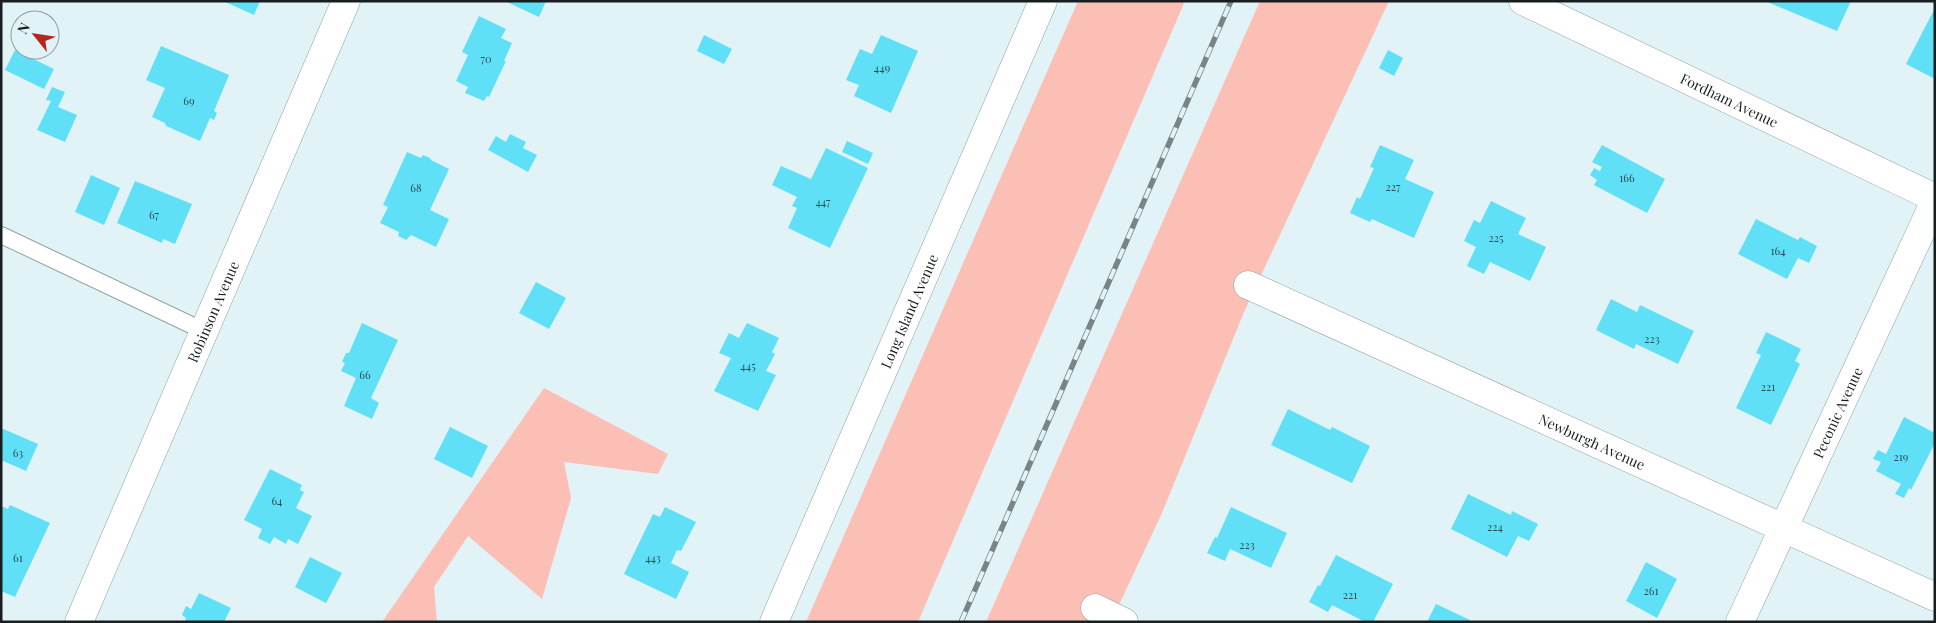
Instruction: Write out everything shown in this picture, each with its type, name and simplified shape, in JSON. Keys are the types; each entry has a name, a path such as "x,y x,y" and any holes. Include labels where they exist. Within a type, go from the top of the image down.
{"street":[{"name":"Robinson Avenue","path":"79,622 346,1"},
{"name":"Long Island Avenue","path":"774,622 1043,1"},
{"name":"Fordham Avenue","path":"1524,1 1935,200"},
{"name":"Peconic Avenue","path":"1740,622 1935,200"},
{"name":"Newburgh Avenue","path":"1248,285 1935,597"},
{"path":"1095,608 1124,622"}],"lane":[{"path":"1,235 204,331"}],"shaded area":[{"path":"1078,1 1185,1 918,622 806,622"},
{"path":"1260,1 1389,1 1244,312 1162,513 1111,622 986,622"},
{"path":"544,388 668,454 658,474 564,462 571,498 542,599 468,536 434,587 437,622 382,622"}],"building":[{"path":"223,1 260,1 254,15"},
{"path":"505,1 546,1 539,17"},
{"path":"1765,1 1851,1 1837,31"},
{"path":"1935,8 1935,79 1906,64"},
{"path":"479,16 506,29 501,38 512,43 504,61 506,61 489,97 487,96 484,101 465,93 468,87 456,81 468,55 462,52"},
{"path":"704,35 732,49 724,64 697,51"},
{"path":"881,35 918,51 891,113 854,96 859,85 846,80 860,49 872,54"},
{"path":"161,46 229,75 214,111 217,113 214,120 210,118 200,141 166,126 165,123 152,117 165,88 146,80"},
{"path":"1388,50 1403,58 1394,76 1379,68"},
{"path":"10,60 36,60 54,69 44,89 5,70"},
{"path":"52,87 65,92 58,107 77,115 65,142 37,130 51,101 46,100"},
{"path":"510,134 526,142 523,148 537,155 528,172 488,150 496,136 506,142"},
{"path":"847,141 873,153 868,164 842,152"},
{"path":"1380,145 1414,160 1405,179 1434,192 1414,238 1372,219 1370,222 1350,213 1357,197 1360,199 1374,168 1370,167"},
{"path":"1602,145 1665,179 1647,213 1594,185 1597,180 1590,175 1594,168 1600,171 1602,167 1592,162"},
{"path":"826,148 868,168 830,248 788,228 797,208 792,206 797,197 772,185 781,166 811,179"},
{"path":"407,152 421,158 423,155 449,169 430,210 449,219 436,247 411,235 406,240 398,236 399,232 380,223 388,207 383,205"},
{"path":"91,175 120,188 104,225 75,212"},
{"path":"135,181 192,204 175,244 163,239 162,243 117,223"},
{"path":"1491,201 1526,218 1518,234 1546,247 1530,281 1490,262 1484,274 1467,266 1476,247 1464,241 1474,220 1480,223"},
{"path":"1756,219 1798,240 1800,237 1817,246 1809,263 1798,258 1787,279 1738,254"},
{"path":"536,282 566,298 549,329 519,313"},
{"path":"1611,299 1637,312 1640,305 1694,331 1678,364 1636,344 1634,349 1596,330"},
{"path":"362,323 398,340 371,398 379,403 372,419 344,406 356,378 341,371 345,363 342,362 346,353 349,353"},
{"path":"747,323 779,338 772,352 775,354 766,371 776,375 758,411 714,391 731,358 719,353 729,333 739,338"},
{"path":"1766,332 1801,349 1795,361 1800,364 1771,425 1736,408 1761,355 1756,353"},
{"path":"1288,409 1330,430 1332,427 1370,446 1352,483 1271,445"},
{"path":"1904,417 1935,433 1935,443 1911,490 1909,488 1904,498 1895,494 1901,484 1876,471 1881,462 1873,459 1878,450 1886,454"},
{"path":"450,427 488,446 472,478 434,459"},
{"path":"1,428 38,444 26,471 1,460"},
{"path":"270,469 302,485 300,490 304,492 296,508 312,516 298,544 288,539 286,544 274,537 270,544 258,538 262,529 244,520"},
{"path":"1468,494 1511,515 1512,511 1538,524 1529,541 1518,536 1507,557 1451,529"},
{"path":"10,505 50,523 15,597 1,591 1,506 8,509"},
{"path":"665,507 696,522 681,551 677,550 671,563 689,572 676,599 624,574 653,514 660,517"},
{"path":"1231,507 1287,533 1271,568 1230,549 1225,561 1207,553 1215,537 1217,538"},
{"path":"1336,555 1393,584 1373,622 1365,622 1332,605 1328,612 1309,602 1318,585 1320,586"},
{"path":"310,557 342,573 326,603 295,587"},
{"path":"1646,562 1677,579 1657,618 1626,601"},
{"path":"199,593 231,608 224,622 185,622 186,618 182,615 186,606 191,609"},
{"path":"1436,604 1470,620 1469,622 1427,622"}],"railway":[{"path":"961,622 1231,1"}]}
